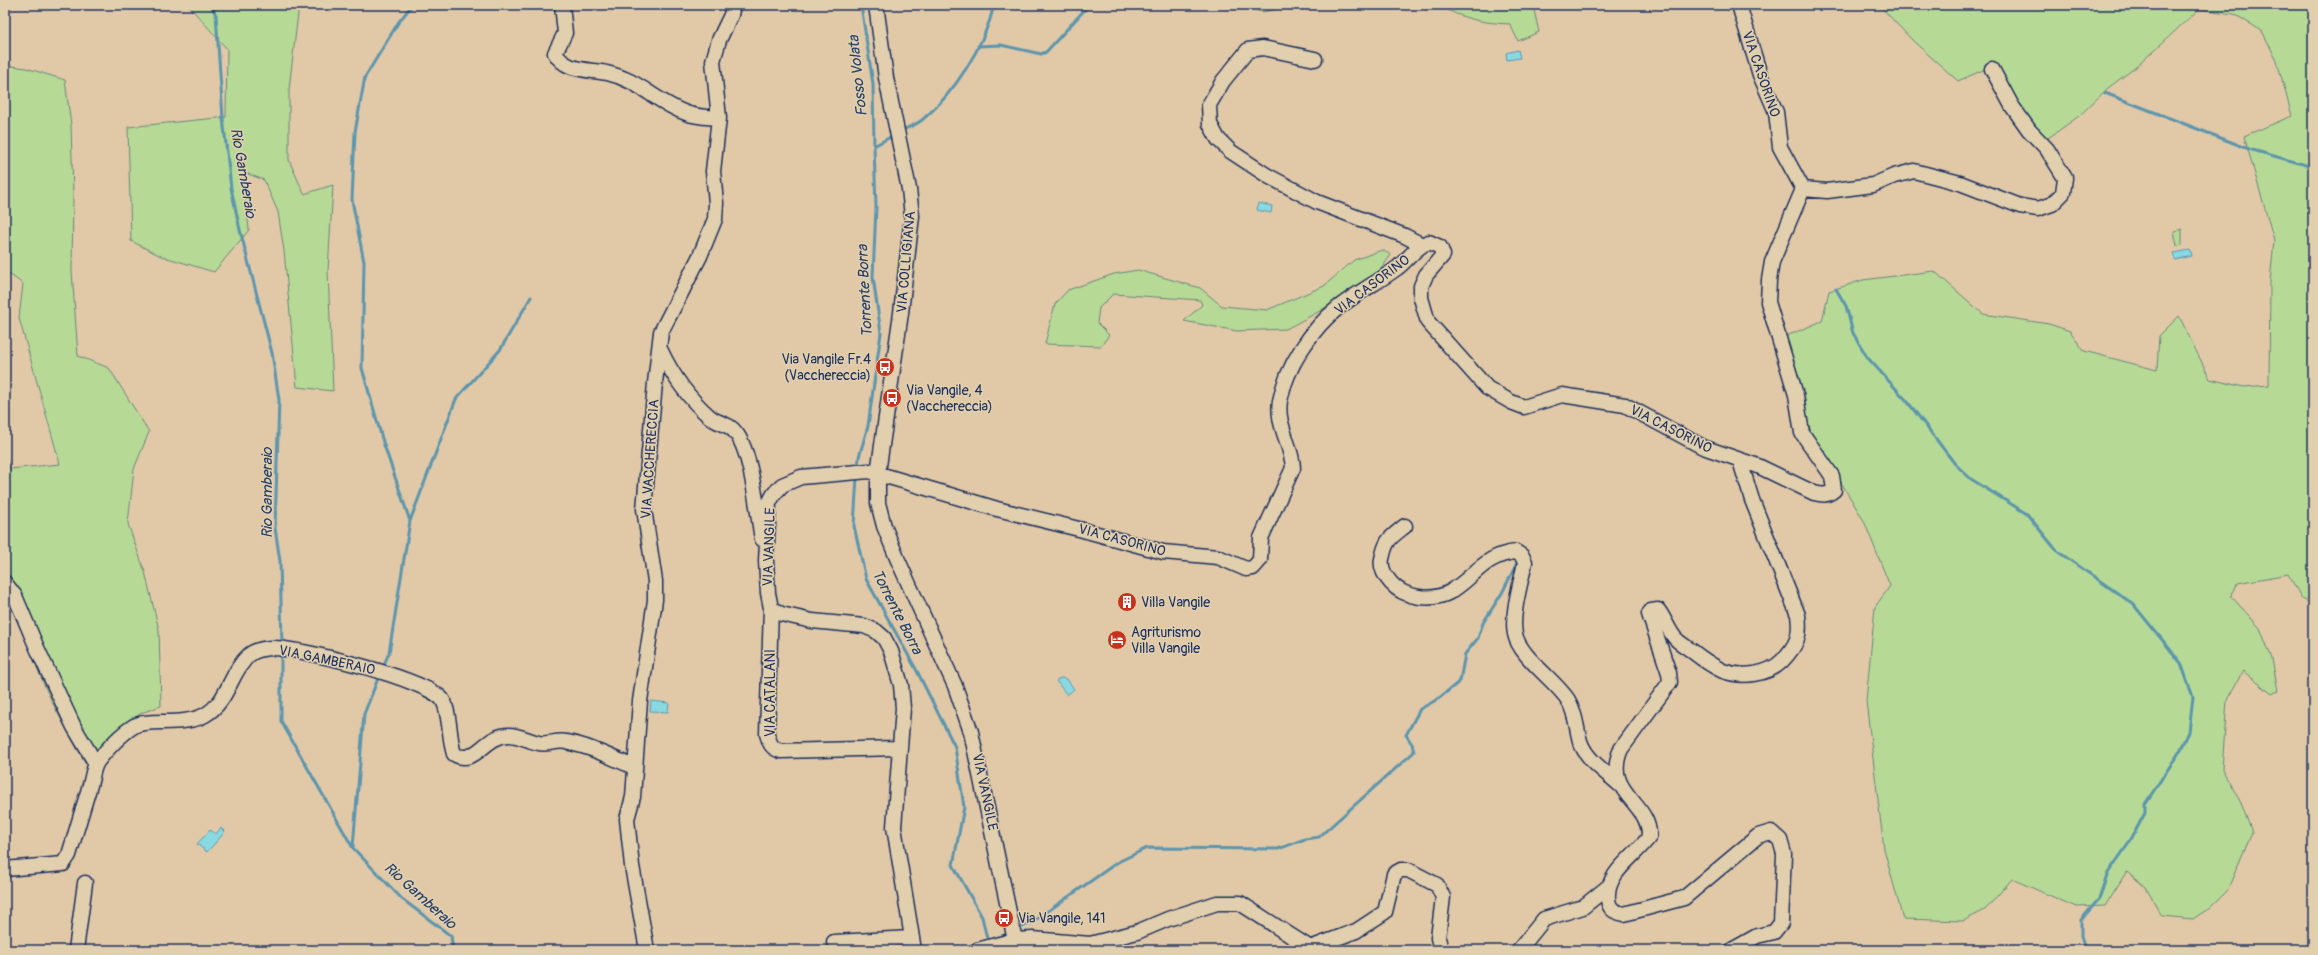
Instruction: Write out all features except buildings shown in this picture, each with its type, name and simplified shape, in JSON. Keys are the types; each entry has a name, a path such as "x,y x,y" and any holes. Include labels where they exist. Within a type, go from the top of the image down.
{"street":[{"path":"562,5 565,33 555,53 560,61 574,68 606,73 638,84 658,99 685,113 719,118"},
{"name":"VIA VACCHERECCIA","path":"647,950 632,866 627,818 633,797 640,701 655,600 656,581 644,509 655,383 661,332 700,256 714,219 716,203 713,171 719,118 713,61 718,40 731,15 734,5"},
{"name":"VIA COLLIGIANA","path":"874,472 912,229 911,207 882,54 876,5"},
{"name":"VIA CASORINO","path":"874,472 997,509 1083,530 1163,552 1218,556 1246,569 1253,568 1260,560 1261,538 1293,468 1293,458 1280,417 1280,402 1283,387 1295,360 1311,336 1338,308 1405,262 1422,245 1429,242 1436,243 1440,246 1443,255 1426,275 1421,286 1421,298 1428,322 1487,388 1511,402 1524,407 1562,395 1625,405 1703,447 1758,466 1814,493 1823,495 1834,490 1832,476 1802,433 1796,395 1768,302 1772,262 1803,189 1780,147 1776,112 1760,75 1739,5"},
{"path":"1315,59 1263,48 1248,50 1223,81 1212,99 1209,115 1214,132 1230,151 1268,176 1317,202 1405,236 1422,245"},
{"path":"1803,189 1827,191 1873,185 1894,176 1914,171 1960,182 2020,206 2038,209 2052,204 2063,193 2065,178 2046,149 2028,130 2012,106 1992,70"},
{"path":"660,349 670,371 689,395 712,419 730,426 743,445 749,462 766,561"},
{"path":"1621,785 1616,771 1617,759 1621,749 1670,682 1669,673 1650,614 1651,611 1658,610 1665,619 1675,639 1704,660 1723,671 1741,674 1757,674 1774,669 1793,650 1800,632 1798,615 1752,500 1740,461"},
{"name":"VIA VANGILE","path":"771,608 768,593 766,561 770,503 774,494 782,485 801,477 874,472 878,503 884,526 955,686 971,732 1016,945"},
{"path":"1406,526 1385,543 1381,562 1384,576 1397,590 1412,596 1427,598 1449,592 1487,561 1502,553 1516,552 1522,556 1524,562 1514,623 1515,636 1525,652 1568,700 1575,716 1580,741 1587,756 1621,785 1648,822 1650,837 1622,865 1609,886 1583,907 1544,919 1518,950"},
{"path":"5,583 15,596 71,720 96,764"},
{"path":"771,608 780,614 812,621 864,626 876,631 884,638 891,651 901,685 903,708 898,748 894,827 913,944 834,942"},
{"name":"VIA CATALANI","path":"771,608 767,734 770,744 774,748 781,751 898,748"},
{"name":"VIA GAMBERAIO","path":"5,869 63,864 69,855 96,764 134,726 183,722 204,715 214,709 227,693 250,655 261,650 274,648 300,652 393,675 422,685 436,693 446,705 450,743 454,754 462,759 468,758 496,737 510,735 540,744 564,741 587,747 634,768"},
{"path":"1609,886 1609,907 1615,912 1624,914 1684,898 1758,836 1771,832 1780,840 1784,854 1781,923 1774,932 1757,936 1732,950"},
{"path":"979,950 995,944 1016,945 1034,940 1090,944 1137,932 1168,919 1217,903 1240,903 1310,948 1356,931 1384,912 1394,874 1401,870 1408,870 1437,885 1443,897 1438,938 1442,950"},
{"path":"76,950 85,883"}],"green space":[{"path":"188,5 299,5 289,89 289,160 304,194 333,185 328,271 333,391 297,387 284,251 278,212 264,180 243,172 249,230 214,272 161,256 131,241 128,127 226,117 227,49"},
{"path":"1232,5 1288,5 1287,7 1263,12"},
{"path":"1438,5 1533,5 1539,32 1518,41 1510,24 1490,23 1464,17"},
{"path":"1879,5 2313,5 2313,604 2302,599 2288,574 2238,583 2231,596 2260,628 2272,659 2278,691 2272,694 2243,671 2227,700 2222,769 2241,803 2252,832 2227,891 2211,907 2193,919 2162,916 2146,888 2127,871 2105,906 2076,907 2012,879 1985,910 1963,921 1903,919 1884,849 1866,701 1875,607 1890,586 1864,521 1811,432 1784,337 1822,321 1829,291 1863,280 1934,271 1983,314 2049,324 2070,331 2084,351 2157,370 2159,336 2179,316 2210,379 2244,387 2269,385 2270,282 2274,240 2244,136 2292,116 2277,61 2262,31 2234,14 2199,9 2136,67 2108,88 2079,116 2044,141 2014,103 1997,64 1958,81 1913,41"},
{"path":"5,65 26,68 65,80 71,125 73,195 72,271 78,356 109,368 149,432 134,469 128,524 145,572 159,630 161,706 141,713 86,764 52,701 40,675 19,619 5,595 5,453 10,469 60,464 19,318 23,284 5,271"},
{"path":"2182,229 2182,245 2177,246 2174,231"},
{"path":"1382,250 1391,255 1378,273 1320,311 1286,329 1237,331 1184,321 1202,305 1200,300 1113,294 1099,308 1097,323 1109,335 1101,346 1045,344 1055,304 1068,290 1114,274 1138,270 1200,288 1222,306 1267,310 1324,286 1354,260"}],"water":[{"path":"1518,50 1520,58 1507,60 1506,53"},
{"path":"1258,203 1272,206 1271,213 1257,210"},
{"path":"2190,250 2192,256 2175,260 2174,253"},
{"path":"1060,678 1067,679 1074,689 1067,695 1056,681"},
{"path":"651,701 669,703 668,712 650,711"},
{"path":"221,828 225,832 207,852 197,844 210,830 216,834"}],"waterway":[{"name":"Rio Gamberaio","path":"211,5 216,15 223,118 231,188 240,230 272,353 279,400 275,528 280,561 282,645"},
{"path":"382,669 389,653 410,521 383,442 362,368 364,262 352,200 355,132 365,77 398,23 412,5"},
{"name":"Fosso Volata","path":"861,5 873,84 874,146"},
{"name":"Torrente Borra","path":"900,131 922,120 934,109 956,83 976,52 990,20 994,5"},
{"path":"978,46 1001,45 1041,54 1046,52 1089,5"},
{"path":"2105,93 2249,149 2313,167"},
{"name":"Torrente Borra","path":"858,469 859,457 868,426 881,333 873,277 876,207 874,146 894,135"},
{"path":"1836,289 1846,306 1853,333 1867,357 1907,401 1955,464 1971,479 2027,514 2057,551 2133,604 2181,663 2193,697 2189,732 2180,751 2145,804 2145,813 2129,843 2108,873 2099,899 2081,920 2081,936 2085,950"},
{"path":"410,521 456,399 500,350 531,297"},
{"name":"Torrente Borra","path":"857,477 854,526 866,579 917,671 955,747 964,807 953,865 982,917 988,943"},
{"path":"1017,929 1031,923 1118,862 1147,848 1278,849 1305,839 1319,837 1414,752 1412,744 1406,735 1420,709 1438,699 1460,681 1465,654 1478,638 1483,623 1502,593 1518,561"},
{"name":"Rio Gamberaio","path":"281,653 281,721 353,848 402,899 451,936 453,950"},
{"path":"353,847 364,714 379,676"},
{"path":"999,938 1010,932"}],"place":[{"name":"Via Vangile Fr.4 (Vacchereccia)","path":"885,367"},
{"name":"Via Vangile, 4 (Vacchereccia)","path":"892,398"},
{"name":"Villa Vangile","path":"1127,602"},
{"name":"Agriturismo Villa Vangile","path":"1117,640"},
{"name":"Via Vangile, 141","path":"1004,918"}]}
